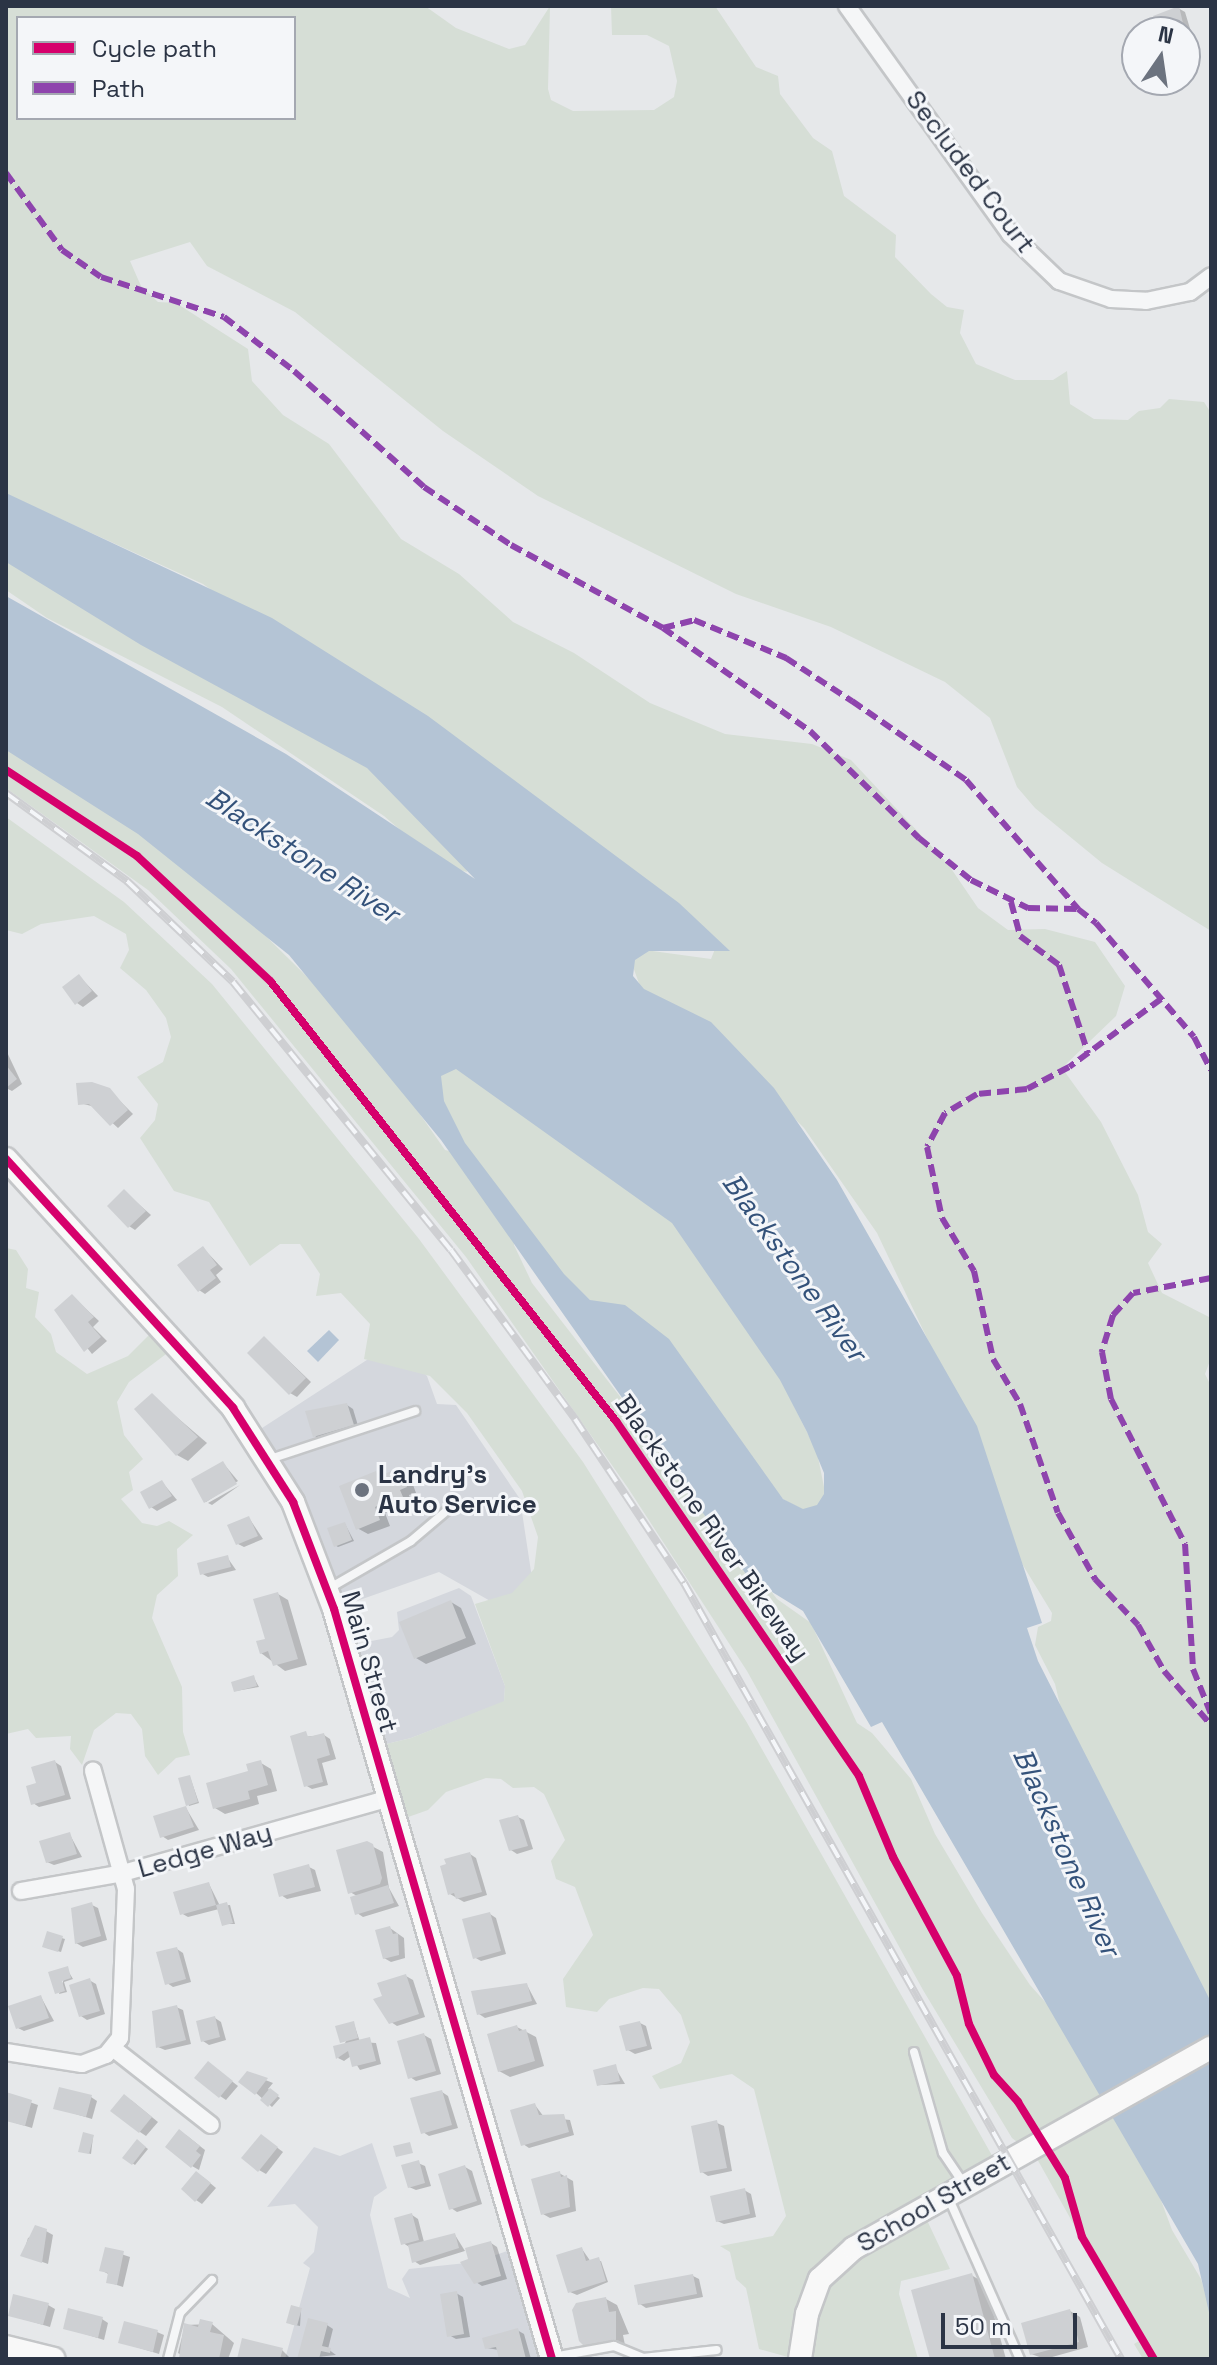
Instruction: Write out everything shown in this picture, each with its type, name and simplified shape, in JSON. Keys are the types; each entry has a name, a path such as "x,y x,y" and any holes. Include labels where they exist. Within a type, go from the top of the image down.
{"street":[{"name":"Secluded Court","path":"847,6 1010,234 1059,281 1111,299 1146,301 1190,292 1211,276"},
{"name":"Main Street","path":"6,1159 174,1339 270,1459 293,1502 327,1589 552,2358"},
{"path":"6,2052 82,2064 114,2049 122,2027 126,1972 123,1873 93,1771"},
{"name":"Ledge Way","path":"21,1891 123,1873 387,1799"},
{"name":"School Street","path":"800,2359 807,2314 820,2279 860,2246 1211,2048"},
{"path":"114,2049 211,2125"},
{"path":"6,2347 54,2359"}],"lane":[{"path":"270,1459 415,1411"},
{"path":"327,1589 411,1541 457,1502"},
{"path":"914,2052 943,2153 948,2197 1020,2359"},
{"path":"168,2359 180,2313 212,2280"},
{"path":"552,2358 614,2346 643,2358 717,2350"}],"shaded area":[{"path":"6,6 425,6 456,28 509,49 525,45 550,6 548,89 551,100 573,111 654,110 674,97 677,81 669,46 647,35 612,35 611,6 715,6 756,67 778,76 780,94 813,138 832,151 844,196 896,235 895,257 931,294 947,307 964,310 960,333 976,364 1015,380 1053,380 1067,371 1070,404 1094,419 1128,420 1139,411 1160,408 1169,399 1204,402 1211,413 1211,931 1102,863 1035,808 1017,787 990,718 945,682 831,627 736,594 538,496 443,431 295,312 207,266 190,242 130,261 141,286 158,302 176,303 248,349 252,381 283,415 329,444 401,539 459,574 513,622 574,653 650,703 725,734 812,744 851,760 948,864 978,908 1008,930 1045,929 1095,942 1125,986 1116,1016 1062,1068 1101,1122 1138,1195 1148,1232 1162,1244 1148,1263 1162,1293 1211,1318 1211,1358 1205,1374 1211,1386 1211,2018 1068,1738 1055,1684 1035,1645 1038,1627 1051,1621 1052,1613 993,1516 935,1355 877,1233 804,1128 755,1079 641,989 631,961 645,950 711,959 715,949 203,584 6,494"},
{"path":"6,554 354,753 466,865 467,872 441,865 384,816 222,707 47,618 6,590"},
{"path":"6,745 209,880 361,1030 445,1150 461,1154 421,1049 454,1055 670,1214 767,1352 817,1452 828,1507 815,1519 783,1499 725,1427 676,1351 590,1300 514,1228 514,1245 532,1283 777,1599 811,1623 857,1723 872,1733 911,1779 935,1834 982,1913 1030,1985 1055,2013 1152,2176 1172,2230 1201,2279 1211,2314 1211,2359 1143,2359 1134,2344 1139,2341 1036,2157 1012,2138 923,1990 747,1671 628,1488 466,1257 231,969 148,890 6,788"},
{"path":"6,817 124,902 212,984 419,1239 583,1462 746,1721 998,2166 925,2216 950,2269 901,2281 899,2294 918,2359 795,2359 759,2349 746,2288 736,2279 730,2252 720,2246 773,2236 786,2216 754,2089 732,2074 660,2089 652,2076 681,2063 690,2042 681,2015 659,1989 643,1988 609,1999 597,2012 566,2007 563,1979 593,1935 575,1887 556,1879 551,1861 565,1840 544,1794 534,1787 513,1788 501,1779 486,1778 446,1792 428,1810 394,1822 370,1748 411,1738 504,1701 505,1686 475,1604 512,1593 534,1569 538,1537 522,1491 467,1413 430,1376 364,1359 370,1324 341,1293 316,1296 320,1274 300,1244 280,1244 250,1266 209,1202 174,1191 140,1138 155,1120 158,1104 137,1077 163,1062 171,1037 166,1018 146,990 120,968 129,950 126,934 94,916 41,924 22,934 6,930"},
{"path":"6,1248 16,1250 28,1269 26,1288 39,1292 35,1317 51,1334 56,1352 87,1374 128,1356 156,1328 174,1348 129,1382 117,1402 124,1435 143,1459 129,1472 133,1490 121,1499 142,1523 157,1526 169,1521 193,1535 177,1549 178,1576 157,1595 152,1618 182,1687 183,1732 190,1755 176,1758 158,1775 145,1756 142,1729 131,1714 116,1713 94,1730 82,1765 70,1749 71,1736 36,1738 28,1729 6,1734"},
{"path":"393,1343 427,1376 437,1404 456,1405 520,1499 532,1578 508,1611 439,1572 334,1609 253,1434"},
{"path":"459,1588 471,1596 505,1686 504,1702 411,1738 370,1748 346,1646 392,1637 399,1630 397,1612"},
{"path":"372,2143 387,2188 374,2197 370,2215 388,2288 410,2298 402,2279 409,2269 476,2262 516,2248 551,2359 285,2359 310,2268 303,2263 314,2252 318,2227 295,2204 267,2207 314,2147 340,2156"}],"water":[{"name":"Blackstone River","path":"6,493 272,618 428,716 679,903 730,951 649,951 635,960 633,976 644,989 711,1022 774,1088 837,1180 977,1426 1042,1623 1027,1628 1038,1661 1211,2002 1211,2321 1198,2264 882,1722 871,1727 803,1611 748,1577 441,1140 289,955 138,834 6,750 6,596 286,754 475,879 367,768 141,645 6,562","holes":["456,1069 672,1223 780,1380 807,1432 824,1473 824,1494 817,1505 803,1509 783,1499 669,1339 625,1305 590,1300 564,1274 465,1143 444,1101 441,1076"]},
{"path":"329,1330 339,1340 318,1362 307,1351"}],"building":[{"path":"1179,6 1181,16 1153,16"},
{"path":"79,974 92,991 75,1005 62,987"},
{"path":"6,1065 17,1079 6,1088"},
{"path":"92,1082 110,1088 128,1110 110,1126 89,1104 78,1105 76,1083"},
{"path":"124,1189 146,1211 128,1228 107,1206"},
{"path":"203,1246 217,1265 210,1270 216,1278 198,1292 177,1265"},
{"path":"72,1294 94,1317 88,1322 101,1337 84,1352 54,1310"},
{"path":"264,1336 306,1378 289,1395 247,1353"},
{"path":"152,1393 198,1437 176,1456 134,1409"},
{"path":"347,1403 354,1425 313,1437 305,1411"},
{"path":"223,1461 237,1484 204,1503 191,1479"},
{"path":"376,1471 378,1476 392,1471 395,1477 402,1474 407,1487 400,1490 403,1497 375,1507 380,1520 356,1530 339,1486"},
{"path":"162,1480 172,1496 149,1509 140,1492"},
{"path":"249,1516 258,1536 236,1545 227,1525"},
{"path":"345,1522 352,1540 334,1547 327,1528"},
{"path":"228,1555 231,1567 200,1575 197,1563"},
{"path":"278,1592 298,1659 273,1666 268,1651 260,1654 256,1641 265,1639 253,1599"},
{"path":"451,1600 466,1638 414,1659 399,1622"},
{"path":"254,1675 257,1686 234,1692 231,1682"},
{"path":"306,1731 308,1737 324,1733 330,1755 317,1759 323,1782 304,1787 290,1736"},
{"path":"55,1760 65,1795 31,1805 26,1786 36,1783 31,1767"},
{"path":"261,1760 268,1785 248,1791 250,1799 213,1809 206,1783 248,1771 246,1764"},
{"path":"190,1775 198,1802 186,1806 178,1778"},
{"path":"186,1806 194,1827 160,1838 153,1816"},
{"path":"518,1815 528,1846 509,1851 499,1820"},
{"path":"70,1832 77,1854 46,1863 39,1841"},
{"path":"367,1841 373,1844 382,1878 380,1884 348,1894 336,1850"},
{"path":"470,1852 482,1892 456,1899 454,1893 448,1895 440,1866 446,1864 444,1859"},
{"path":"309,1864 315,1887 279,1897 273,1874"},
{"path":"209,1882 216,1905 180,1915 173,1892"},
{"path":"388,1885 394,1903 355,1915 350,1897"},
{"path":"92,1902 101,1936 75,1944 71,1908"},
{"path":"227,1902 233,1923 222,1926 216,1905"},
{"path":"490,1912 501,1951 473,1959 462,1919"},
{"path":"390,1926 393,1934 398,1933 399,1955 383,1959 375,1930"},
{"path":"47,1931 63,1936 58,1952 42,1947"},
{"path":"177,1947 186,1979 165,1985 156,1952"},
{"path":"68,1966 71,1978 62,1981 65,1991 55,1994 48,1972"},
{"path":"406,1974 419,2014 389,2024 373,1999 382,1996 377,1983"},
{"path":"90,1978 100,2011 79,2017 69,1985"},
{"path":"527,1983 532,2001 477,2015 471,1991"},
{"path":"41,1995 49,2018 16,2029 8,2006"},
{"path":"177,2005 186,2040 156,2048 152,2011"},
{"path":"215,2016 220,2037 201,2042 196,2021"},
{"path":"354,2021 358,2038 340,2043 335,2026"},
{"path":"640,2021 647,2046 626,2051 619,2026"},
{"path":"517,2025 519,2031 526,2029 535,2061 498,2072 487,2034"},
{"path":"424,2033 436,2071 408,2079 397,2041"},
{"path":"370,2037 376,2061 352,2067 348,2051 336,2059 333,2046"},
{"path":"208,2061 233,2081 219,2098 194,2078"},
{"path":"616,2064 620,2081 597,2086 593,2070"},
{"path":"247,2071 268,2078 255,2095 238,2082"},
{"path":"59,2087 92,2095 86,2117 53,2109"},
{"path":"270,2088 279,2095 268,2107 260,2100"},
{"path":"442,2090 452,2125 421,2134 410,2098"},
{"path":"6,2092 32,2100 25,2126 6,2121"},
{"path":"124,2094 152,2117 139,2133 110,2111"},
{"path":"535,2103 539,2115 564,2114 569,2132 521,2146 510,2110"},
{"path":"717,2120 727,2168 700,2173 691,2126"},
{"path":"179,2129 200,2146 196,2151 201,2155 191,2168 165,2147"},
{"path":"83,2132 94,2135 89,2154 78,2152"},
{"path":"261,2134 278,2147 258,2172 241,2158"},
{"path":"137,2139 146,2147 132,2165 122,2158"},
{"path":"410,2142 413,2153 396,2157 393,2146"},
{"path":"419,2160 425,2183 408,2188 401,2165"},
{"path":"465,2165 477,2201 449,2210 438,2174"},
{"path":"196,2171 211,2183 195,2202 181,2189"},
{"path":"560,2171 561,2177 567,2175 570,2207 541,2215 531,2179"},
{"path":"745,2188 750,2214 716,2222 710,2196"},
{"path":"412,2213 419,2240 401,2245 394,2218"},
{"path":"35,2225 47,2229 42,2263 20,2256"},
{"path":"455,2233 459,2248 412,2263 408,2245"},
{"path":"491,2241 501,2276 474,2284 460,2262 468,2259 465,2248"},
{"path":"105,2247 124,2251 117,2285 106,2283 108,2273 99,2271"},
{"path":"582,2247 586,2261 599,2257 606,2281 568,2293 556,2255"},
{"path":"972,2273 995,2359 930,2359 911,2290"},
{"path":"693,2274 697,2294 638,2305 634,2285"},
{"path":"457,2291 464,2334 447,2337 440,2294"},
{"path":"13,2294 49,2303 43,2325 8,2316"},
{"path":"606,2297 609,2312 616,2311 616,2340 584,2346 579,2341 572,2310 576,2303"},
{"path":"291,2305 302,2308 297,2326 286,2323"},
{"path":"68,2308 103,2317 98,2338 63,2329"},
{"path":"1070,2309 1079,2342 1030,2355 1021,2323"},
{"path":"308,2318 328,2323 322,2346 331,2348 330,2353 321,2351 319,2359 297,2359"},
{"path":"200,2319 213,2322 210,2332 224,2335 219,2359 179,2358 184,2323 198,2327"},
{"path":"124,2321 158,2330 153,2352 118,2343"},
{"path":"518,2328 526,2359 499,2359 496,2347 485,2349 482,2338"},
{"path":"242,2338 283,2348 280,2359 237,2359"}],"railway":[{"path":"6,793 127,881 233,982 451,1250 575,1419 684,1583 1121,2359"}],"marked path":[{"path":"6,173 62,250 101,277 224,317 294,371 424,487 511,545 663,628 810,731 919,838 971,880 1028,908 1078,909 1096,923 1194,1037 1211,1070"},
{"path":"663,628 694,620 786,658 852,701 966,780 1078,909"},
{"path":"1011,902 1020,936 1059,965 1088,1053"},
{"path":"1161,999 1069,1067 1027,1089 977,1094 945,1113 927,1147 942,1218 974,1271 993,1359 1020,1404 1058,1513 1095,1579 1138,1625 1164,1671 1211,1725"},
{"path":"1211,1278 1133,1293 1113,1315 1102,1352 1111,1399 1185,1544 1193,1669 1211,1714"}],"cycle path":[{"name":"Blackstone River Bikeway","path":"6,770 137,856 271,982 616,1421 859,1776 893,1857 957,1976 969,2024 994,2075 1018,2102 1065,2178 1082,2237 1154,2359"},
{"path":"6,1159 233,1408 293,1502 334,1609 552,2359"}],"place":[{"name":"Landry's Auto Service","path":"362,1490"}]}
